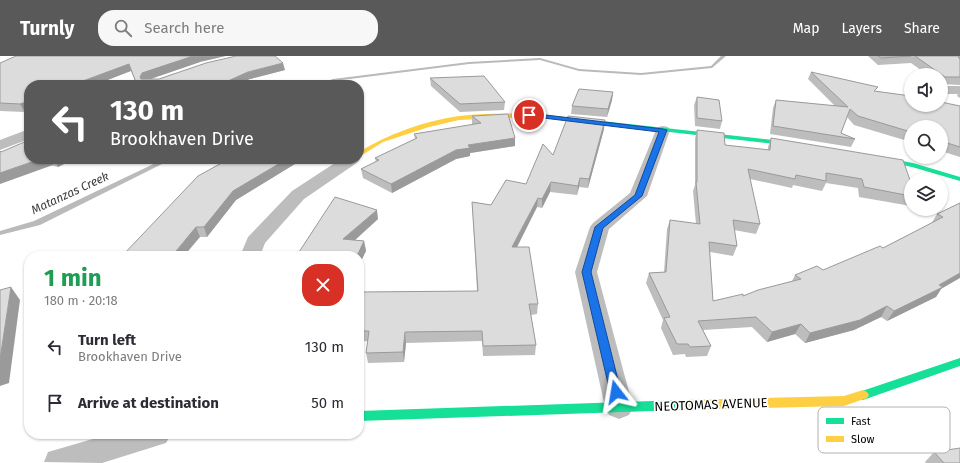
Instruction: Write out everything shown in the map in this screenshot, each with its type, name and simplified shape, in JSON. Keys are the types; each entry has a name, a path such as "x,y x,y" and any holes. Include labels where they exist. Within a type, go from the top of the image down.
{"street":[{"path":"948,90 960,90"},
{"path":"364,152 382,141 427,125 459,118 529,115 786,142 808,146"},
{"path":"619,407 586,272 600,227 638,196 663,130"},
{"path":"0,145 24,136"},
{"path":"868,157 913,165 960,179"},
{"path":"252,251 255,241 298,195 344,164"},
{"name":"NEOTOMAS AVENUE","path":"364,416 844,401 960,362"},
{"path":"59,462 139,439"}],"building":[{"path":"16,56 193,56 142,73 140,77 141,79 159,79 206,63 236,56 275,56 283,63 248,72 230,80 135,80 129,64 86,80 24,80 24,103 20,104 0,103 0,63"},
{"path":"878,56 911,56 881,58"},
{"path":"915,56 960,56 958,57 960,59 960,77 948,77 948,68 932,68"},
{"path":"811,72 878,87 874,91 904,95 904,112 948,112 948,103 960,106 960,147 948,143 948,120 904,120 904,130 858,116 850,109 841,133 855,139 773,126 776,100 848,107"},
{"path":"484,76 505,102 460,104 430,78"},
{"path":"579,89 613,92 608,109 572,106"},
{"path":"697,97 719,100 722,121 697,118"},
{"path":"508,114 515,138 468,145 470,148 456,150 391,184 361,169 379,160 375,158 417,138 414,134 481,123 472,116"},
{"path":"568,116 605,120 589,179 580,178 578,186 551,182 542,199 538,198 512,247 529,247 538,304 529,304 536,345 483,346 482,331 405,332 403,352 366,353 369,331 364,331 364,292 478,291 472,202 491,205 506,180 526,184 543,144 553,155"},
{"path":"697,130 724,133 725,145 770,150 771,138 903,160 907,172 904,172 904,195 864,187 862,179 826,173 826,181 796,175 795,179 748,169 760,224 733,220 737,246 709,242 713,301 743,294 743,296 758,290 801,279 795,275 817,266 823,270 880,246 883,248 943,217 941,216 948,216 948,209 960,203 960,273 939,285 943,287 894,311 887,306 860,320 810,333 801,324 772,332 756,317 698,321 711,346 690,347 688,344 677,344 664,318 670,317 649,273 666,272 670,220 700,224 697,182"},
{"path":"24,142 24,164 26,164 0,173 0,151 1,152"},
{"path":"220,164 279,164 233,191 204,227 196,227 176,251 127,251 198,176"},
{"path":"335,197 377,210 343,239 364,241 359,251 300,251"},
{"path":"11,287 0,359 0,290"},
{"path":"960,448 960,463 944,463 935,453 950,453 950,450"}],"waterway":[{"name":"Matanzas Creek","path":"333,80 469,63 540,59 579,70 641,74 712,67 724,56"},
{"name":"Matanzas Creek","path":"0,233 37,223 159,164"}],"traffic: fast":[{"path":"566,119 801,145"},
{"path":"876,158 913,165 960,179"},
{"path":"863,395 960,362"},
{"path":"364,416 681,405"}],"traffic: slow":[{"path":"364,152 381,141 427,125 459,118 529,115 566,119"},
{"path":"681,405 844,401 863,395"}],"route":[{"path":"529,115 663,130 638,196 600,227 586,272 616,392"}]}
